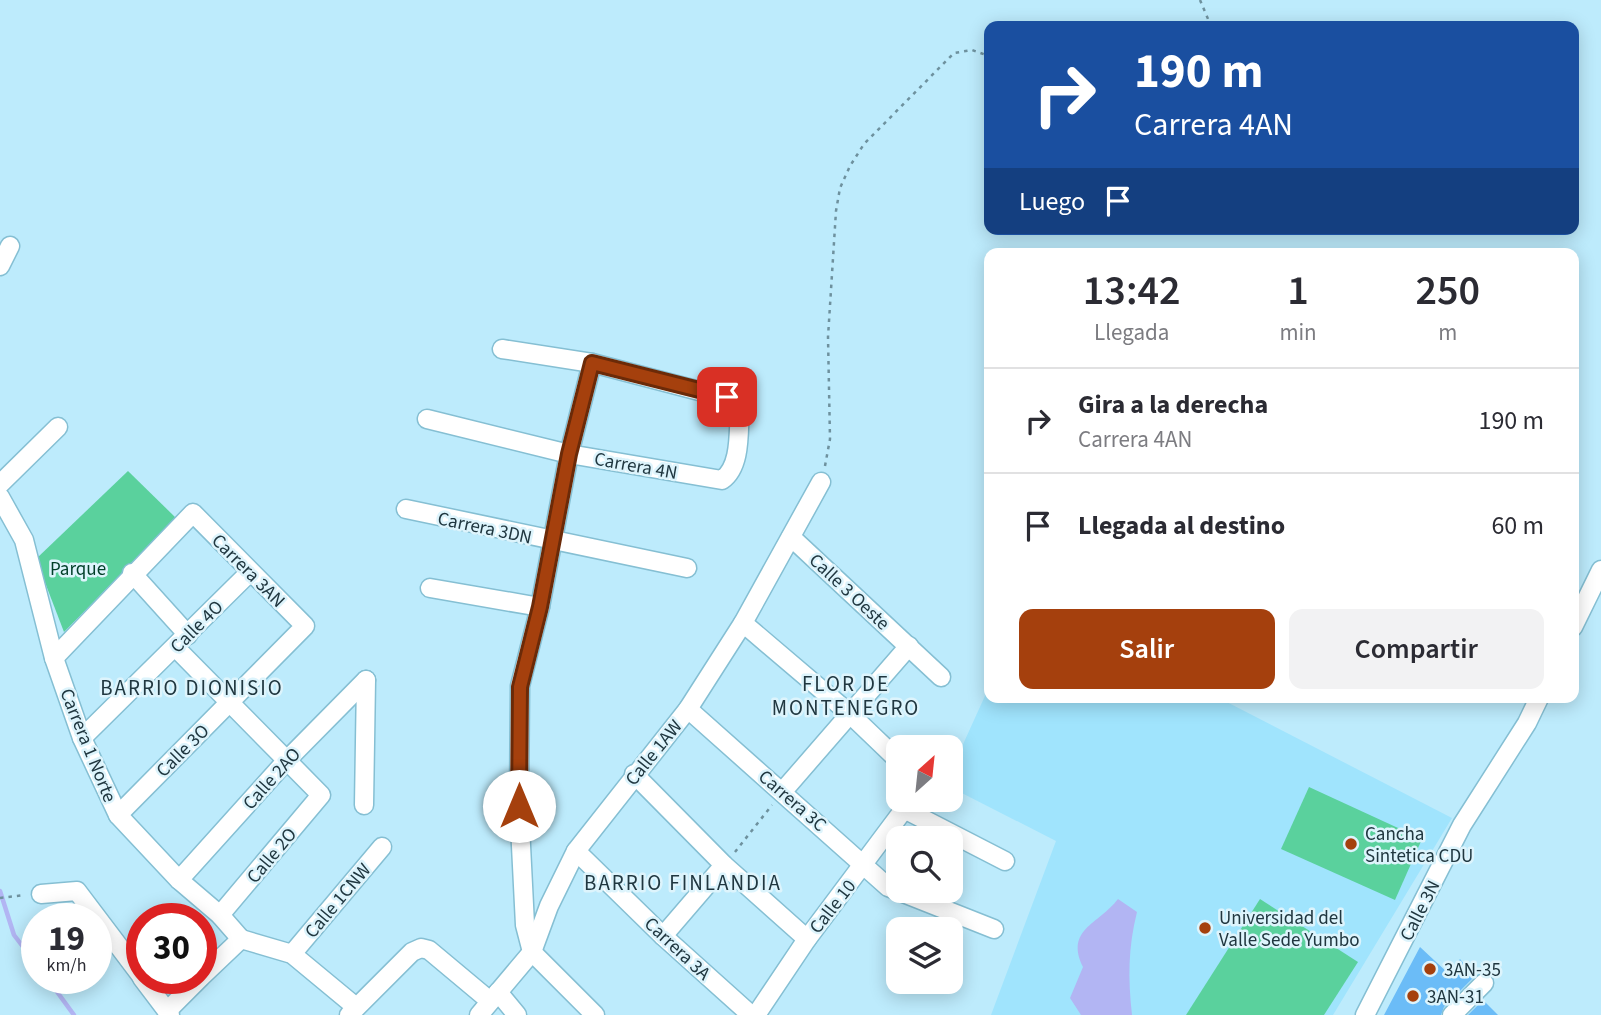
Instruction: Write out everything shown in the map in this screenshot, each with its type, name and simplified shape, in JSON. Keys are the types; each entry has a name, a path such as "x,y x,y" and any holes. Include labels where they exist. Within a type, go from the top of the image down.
{"street":[{"path":"0,266 10,246"},
{"path":"502,349 592,363 569,454 540,607 520,687 525,925 532,952 595,1015"},
{"name":"Carrera 4N","path":"427,419 569,454 722,480 730,474 735,465 740,407 734,400 592,363"},
{"path":"0,484 58,427"},
{"name":"Calle 1AW","path":"489,1003 532,952 549,906 576,851 688,709 743,622 821,482"},
{"name":"Carrera 1 Norte","path":"0,497 24,540 54,658 82,738 118,815 179,880 220,915 241,939"},
{"name":"Carrera 3DN","path":"406,509 687,568"},
{"name":"Carrera 3AN","path":"132,573 193,513 249,573 305,626"},
{"name":"Calle 3 Oeste","path":"791,537 909,646"},
{"path":"1579,615 1601,569"},
{"path":"54,658 132,573 230,702 287,760"},
{"name":"Calle 4O","path":"82,738 249,573"},
{"path":"430,588 540,607"},
{"path":"743,622 886,748"},
{"name":"Calle 3O","path":"118,815 305,626"},
{"path":"783,791 909,646 941,677"},
{"name":"Calle 2AO","path":"179,880 287,760 366,680 364,805"},
{"name":"Calle 3N","path":"1365,1015 1462,825 1527,723 1537,703"},
{"name":"Carrera 3C","path":"688,709 886,885"},
{"name":"Calle 2O","path":"220,915 321,795 287,760"},
{"path":"634,775 724,865 807,939"},
{"name":"Calle 10","path":"754,1015 807,939 903,812"},
{"path":"920,812 1005,862"},
{"name":"Calle 1CNW","path":"292,954 382,847"},
{"name":"Carrera 3A","path":"576,851 663,936 754,1015"},
{"path":"663,936 724,865"},
{"path":"41,894 77,891 126,957"},
{"name":"Carrera 3C","path":"929,903 995,929"},
{"path":"217,962 241,939 292,954 352,1011 412,952 421,948 429,950 489,1003 517,1015"},
{"path":"1451,1015 1484,983"},
{"path":"154,994 168,1013 186,994"}],"path":[{"path":"1200,0 1209,21"},
{"path":"821,482 830,439 828,337 836,211 844,177 864,144 954,53 972,50 984,55"},
{"path":"724,865 783,791"},
{"path":"0,898 41,894"}],"shaded area":[{"name":"Universidad del Valle Sede Yumbo","path":"984,698 984,703 1229,703 1452,818 1333,1015 991,1015 1056,841 963,794 963,744"},
{"path":"1118,899 1137,912 1130,963 1132,1015 1081,1015 1070,998 1083,967 1078,944 1086,928"}],"green space":[{"name":"Parque","path":"128,471 176,518 64,632 36,559"},
{"name":"Cancha Sintetica CDU","path":"1309,787 1422,839 1395,900 1281,849"},
{"path":"1260,899 1358,962 1324,1015 1186,1015"}],"building":[{"path":"1420,947 1449,974 1460,959 1474,977 1444,1007 1441,1015 1384,1015"},
{"path":"1483,1000 1498,1015 1468,1015"}],"waterway":[{"path":"0,891 14,935 21,944"},
{"path":"59,994 74,1015"}],"place":[{"name":"Cancha Sintetica CDU","path":"1351,844"},
{"name":"Universidad del Valle Sede Yumbo","path":"1205,928"},
{"name":"3AN-35","path":"1430,969"},
{"name":"3AN-31","path":"1413,996"}],"district":[{"name":"BARRIO DIONISIO","path":"192,688"},
{"name":"FLOR DE MONTENEGRO","path":"846,696"},
{"name":"BARRIO FINLANDIA","path":"683,883"}],"route":[{"path":"519,806 520,687 540,607 569,454 592,363 727,397"}]}
